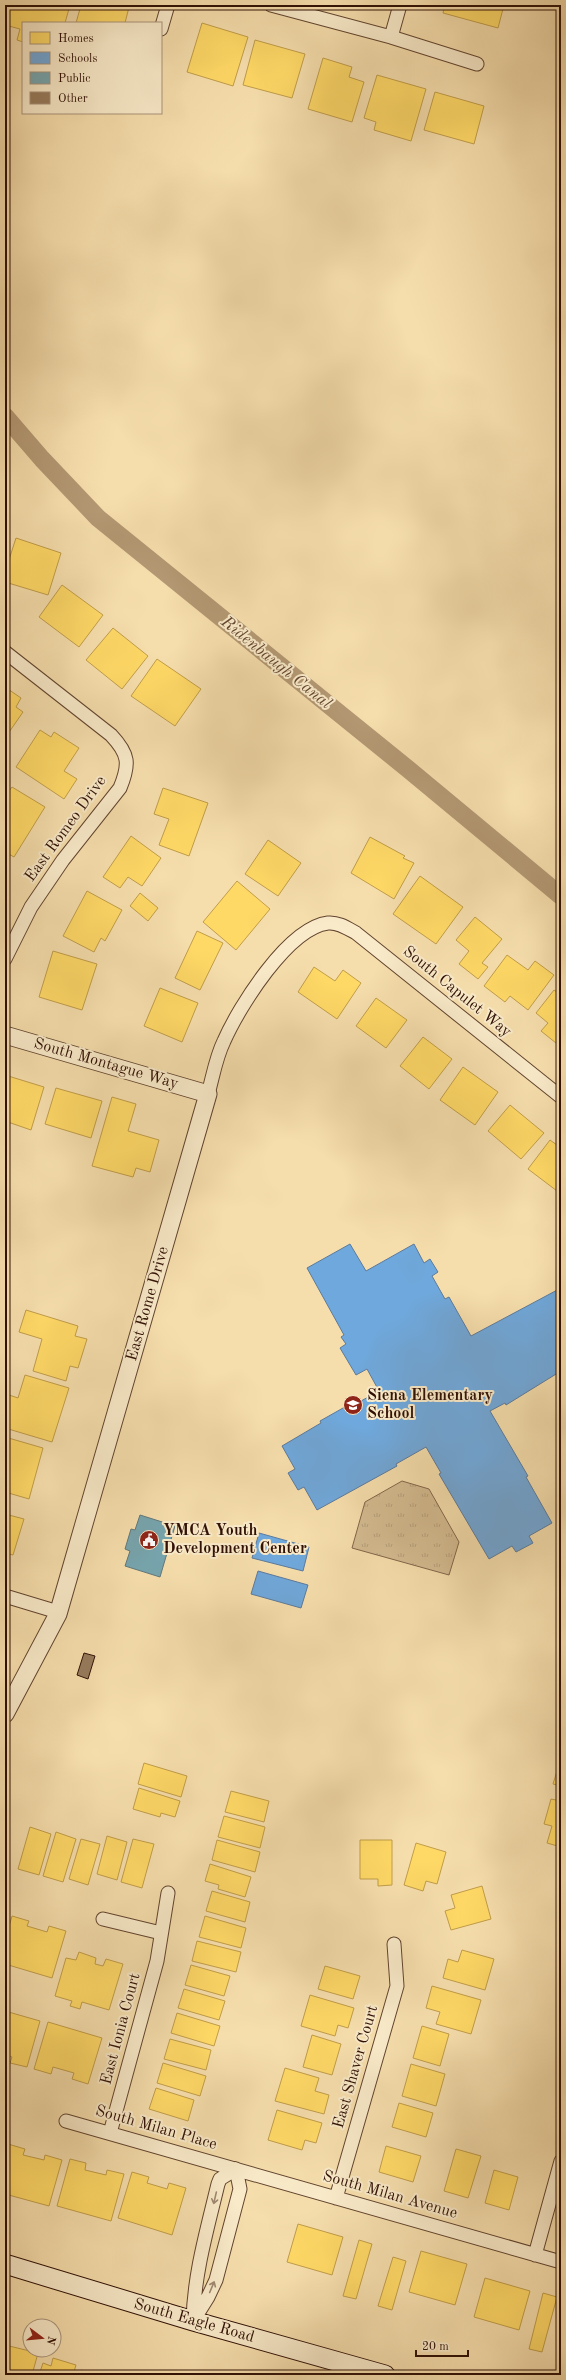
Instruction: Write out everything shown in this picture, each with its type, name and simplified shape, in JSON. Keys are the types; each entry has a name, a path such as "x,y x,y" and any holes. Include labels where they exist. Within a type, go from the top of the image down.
{"main road":[{"name":"South Eagle Road","path":"5,2264 194,2321 385,2375"}],"street":[{"path":"162,26 168,5"},
{"path":"271,5 391,37 477,64"},
{"path":"391,37 400,5"},
{"name":"East Romeo Drive","path":"5,652 111,735 122,747 127,760 125,774 120,788 63,860 31,907 5,959"},
{"name":"East Rome Drive","path":"5,1714 58,1612 223,1042 246,999 293,941 309,929 328,923"},
{"name":"South Capulet Way","path":"328,923 342,926 356,933 561,1097"},
{"name":"South Montague Way","path":"5,1035 208,1094"},
{"path":"5,1596 58,1612"},
{"name":"East Ionia Court","path":"110,2133 157,1961 168,1892"},
{"path":"103,1918 161,1933"},
{"name":"East Shaver Court","path":"336,2198 397,1986 394,1944"},
{"name":"South Milan Place","path":"66,2120 236,2169"},
{"path":"561,2161 535,2255 561,2262"},
{"path":"236,2169 240,2189 216,2280 194,2321 196,2274 218,2184 220,2179 236,2169"},
{"name":"South Milan Avenue","path":"236,2169 535,2255"}],"green space":[{"path":"402,1481 429,1489 459,1542 449,1575 352,1548 365,1502"}],"building: Homes":[{"path":"11,5 70,5 65,22 22,22 22,42 17,40 20,29 5,25"},
{"path":"81,5 123,5 129,7 125,22 76,22"},
{"path":"445,5 504,5 498,28 443,13"},
{"path":"202,23 248,37 233,86 187,72"},
{"path":"255,40 305,54 292,98 243,85"},
{"path":"323,58 352,67 349,77 364,82 352,122 308,109"},
{"path":"377,75 426,89 411,141 374,130 376,122 364,118"},
{"path":"435,92 484,106 474,144 424,130"},
{"path":"16,538 61,553 48,595 5,582 5,572"},
{"path":"62,585 103,615 79,647 39,617"},
{"path":"113,628 148,656 122,689 86,660"},
{"path":"157,659 201,689 175,726 131,696"},
{"path":"5,687 21,698 16,707 23,712 5,738"},
{"path":"40,730 51,737 54,732 79,748 64,771 77,779 64,799 16,767"},
{"path":"12,787 45,807 14,857 5,852 5,796"},
{"path":"163,788 208,803 189,856 159,845 169,819 154,814"},
{"path":"131,836 161,858 142,886 128,877 120,888 103,877"},
{"path":"370,837 405,856 403,858 414,863 394,899 351,873"},
{"path":"268,840 301,863 278,896 245,874"},
{"path":"420,876 463,907 436,944 393,914"},
{"path":"237,881 270,909 236,950 203,922"},
{"path":"87,891 122,910 105,941 101,938 94,952 63,936"},
{"path":"140,893 158,908 148,921 130,906"},
{"path":"475,917 502,939 482,963 488,967 478,979 459,964 469,951 456,940"},
{"path":"197,931 223,943 200,990 175,978"},
{"path":"53,951 97,964 82,1010 39,997"},
{"path":"507,955 528,970 535,961 554,975 528,1010 510,996 505,1002 484,986"},
{"path":"314,967 335,981 343,970 361,983 337,1019 298,992"},
{"path":"160,988 198,1003 182,1042 144,1026"},
{"path":"554,990 561,995 561,1047 541,1031 548,1023 536,1013"},
{"path":"376,998 407,1020 386,1048 356,1026"},
{"path":"423,1037 452,1059 429,1089 400,1066"},
{"path":"463,1067 498,1092 475,1125 440,1100"},
{"path":"5,1075 44,1087 31,1130 5,1121"},
{"path":"56,1088 102,1101 91,1138 45,1124"},
{"path":"112,1097 136,1104 128,1131 159,1140 150,1172 136,1168 133,1177 92,1166"},
{"path":"510,1105 544,1133 521,1159 488,1131"},
{"path":"550,1140 561,1148 561,1194 528,1169"},
{"path":"26,1310 78,1326 75,1336 87,1339 78,1368 70,1366 66,1381 33,1371 42,1339 19,1332"},
{"path":"25,1375 69,1388 52,1442 5,1428 6,1394 18,1398"},
{"path":"5,1437 43,1448 29,1499 5,1492"},
{"path":"5,1514 24,1519 13,1555 5,1553"},
{"path":"144,1763 187,1776 181,1797 138,1784"},
{"path":"558,1768 561,1769 561,1786 553,1784"},
{"path":"139,1788 180,1801 175,1817 161,1813 160,1817 133,1809"},
{"path":"231,1791 269,1801 264,1822 225,1812"},
{"path":"551,1799 561,1801 561,1847 547,1843 552,1826 544,1824"},
{"path":"224,1816 265,1827 260,1848 218,1837"},
{"path":"30,1827 51,1834 39,1875 18,1869"},
{"path":"56,1832 76,1839 63,1882 43,1876"},
{"path":"107,1836 127,1842 117,1880 97,1874"},
{"path":"81,1839 100,1844 88,1885 69,1879"},
{"path":"133,1839 154,1844 142,1888 121,1882"},
{"path":"217,1840 260,1852 255,1872 212,1860"},
{"path":"360,1840 392,1840 392,1885 378,1886 378,1879 360,1879"},
{"path":"416,1843 446,1852 437,1884 426,1881 423,1891 404,1885"},
{"path":"210,1864 251,1877 245,1897 218,1889 219,1885 205,1881"},
{"path":"482,1886 491,1919 451,1930 445,1911 455,1908 451,1895"},
{"path":"212,1891 250,1902 245,1922 206,1911"},
{"path":"12,1916 29,1921 27,1926 47,1932 49,1926 66,1931 52,1978 5,1964 5,1941"},
{"path":"205,1916 246,1928 241,1948 199,1937"},
{"path":"197,1941 241,1952 236,1972 192,1961"},
{"path":"462,1950 494,1959 485,1990 443,1978 448,1959 458,1962"},
{"path":"79,1952 96,1958 95,1964 103,1966 106,1959 123,1964 109,2010 82,2002 80,2009 70,2006 72,2001 55,1996 66,1958 76,1960"},
{"path":"191,1965 230,1976 224,1996 185,1985"},
{"path":"325,1966 360,1976 353,1999 318,1989"},
{"path":"432,1986 481,2000 471,2034 436,2024 440,2012 426,2008"},
{"path":"184,1989 225,2001 219,2020 178,2008"},
{"path":"310,1995 354,2008 348,2028 338,2025 335,2036 301,2026"},
{"path":"5,2011 40,2021 27,2067 10,2063 12,2057 5,2055"},
{"path":"177,2013 220,2026 214,2046 171,2033"},
{"path":"48,2022 102,2038 88,2084 72,2079 74,2073 53,2067 51,2074 34,2069"},
{"path":"422,2026 449,2034 440,2066 413,2058"},
{"path":"312,2035 341,2044 332,2075 303,2067"},
{"path":"170,2039 211,2050 206,2070 164,2059"},
{"path":"163,2063 206,2076 200,2096 157,2083"},
{"path":"411,2064 445,2074 436,2106 402,2096"},
{"path":"285,2068 319,2078 315,2091 329,2095 324,2114 275,2101"},
{"path":"156,2088 194,2100 188,2121 149,2109"},
{"path":"399,2103 433,2113 426,2137 392,2127"},
{"path":"277,2110 322,2123 316,2143 305,2140 302,2150 268,2140"},
{"path":"8,2144 25,2149 23,2155 44,2160 45,2155 62,2160 49,2206 5,2194 5,2154"},
{"path":"386,2146 421,2156 413,2182 379,2172"},
{"path":"456,2149 481,2156 468,2198 444,2191"},
{"path":"70,2159 86,2163 85,2170 106,2175 107,2170 124,2174 111,2221 57,2206"},
{"path":"494,2170 518,2177 509,2210 485,2203"},
{"path":"132,2172 149,2177 147,2183 167,2189 169,2183 186,2188 172,2235 118,2218"},
{"path":"298,2224 343,2237 332,2275 287,2262"},
{"path":"359,2240 372,2244 356,2299 343,2296"},
{"path":"421,2251 467,2264 455,2305 409,2292"},
{"path":"393,2257 406,2261 392,2310 378,2306"},
{"path":"485,2278 530,2291 519,2330 474,2317"},
{"path":"543,2293 557,2297 542,2352 529,2349"},
{"path":"5,2345 22,2349 22,2358 37,2358 32,2375 5,2375"},
{"path":"53,2358 76,2365 73,2375 39,2375 43,2363 51,2366"},
{"path":"81,2370 98,2375 79,2375"}],"building: Schools":[{"path":"350,1244 366,1271 414,1244 424,1263 430,1259 438,1272 432,1276 445,1299 449,1297 471,1336 561,1288 561,1371 506,1405 505,1403 490,1411 528,1476 526,1477 552,1523 529,1536 533,1543 516,1552 512,1546 489,1559 439,1474 441,1473 426,1447 396,1464 397,1466 317,1510 304,1487 298,1490 288,1473 295,1469 282,1446 321,1423 320,1421 359,1399 361,1401 379,1391 367,1369 356,1375 340,1348 346,1344 341,1337 344,1335 307,1268"},
{"path":"259,1533 309,1547 303,1571 252,1558"},
{"path":"258,1571 308,1585 301,1608 251,1594"}],"building: Public":[{"name":"YMCA Youth Development Center","path":"140,1515 175,1526 160,1577 125,1566 130,1551 125,1549 131,1529 135,1530"}],"building: Other":[{"path":"84,1653 95,1656 88,1679 77,1675"}],"waterway":[{"name":"Ridenbaugh Canal","path":"5,416 42,459 98,518 408,769 561,896"}],"place":[{"name":"Siena Elementary School","path":"353,1405"},
{"name":"YMCA Youth Development Center","path":"149,1540"}]}
